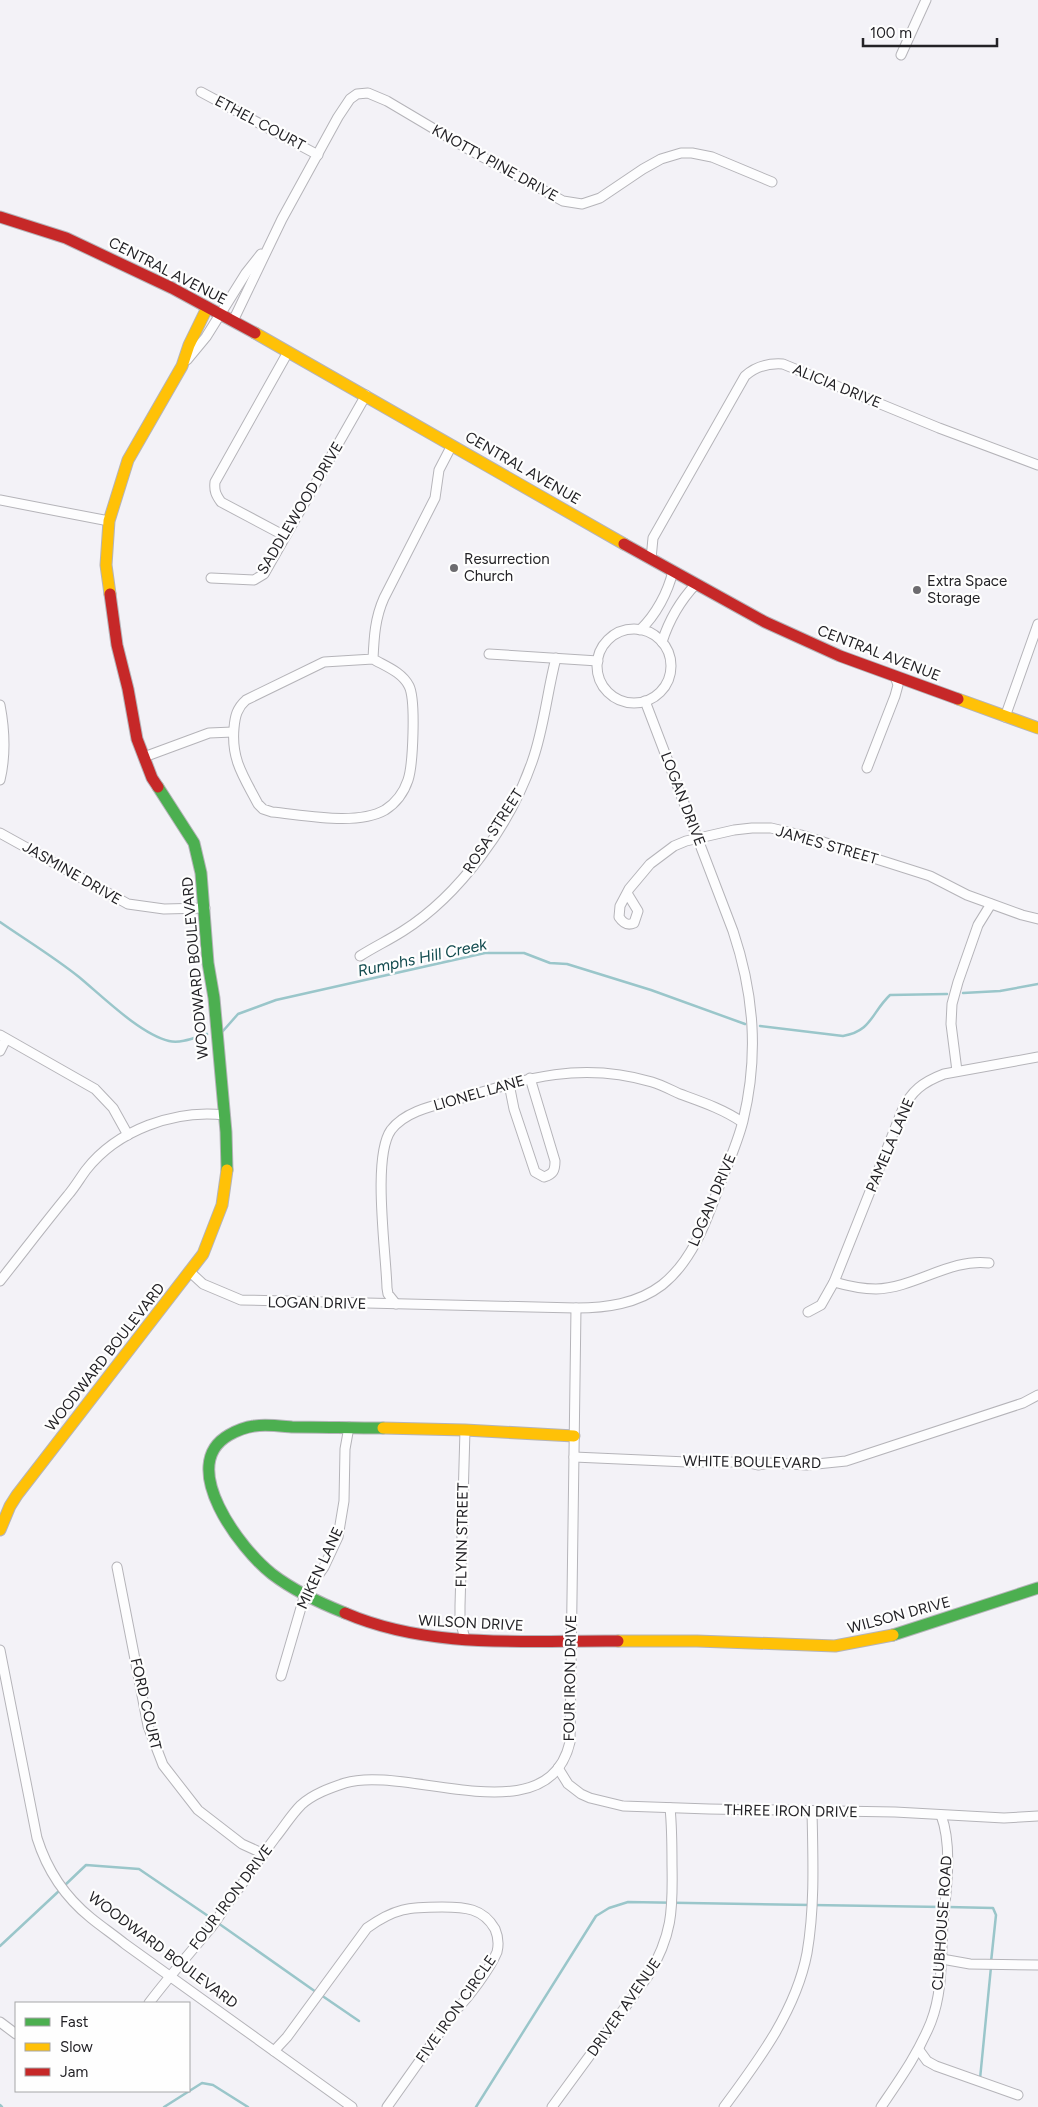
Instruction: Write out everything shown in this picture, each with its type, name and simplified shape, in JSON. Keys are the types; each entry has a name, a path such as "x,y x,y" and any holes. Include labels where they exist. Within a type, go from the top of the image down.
{"street":[{"path":"901,55 926,0"},
{"name":"ETHEL COURT","path":"201,92 318,155"},
{"name":"KNOTTY PINE DRIVE","path":"318,155 350,99 357,94 368,93 387,101 468,149 563,201 582,204 600,198 661,159 692,152 712,157 772,182"},
{"path":"232,321 268,246 318,155"},
{"name":"CENTRAL AVENUE","path":"0,218 52,232 82,244 220,314 366,395 651,559 784,631 840,656 1038,728"},
{"name":"WOODWARD BOULEVARD","path":"0,1530 10,1506 17,1496 203,1254 214,1232 224,1199 228,1174 225,1115 218,1061 214,991 208,963 205,908 198,854 194,843 152,778 134,726 108,592 106,565 109,521 128,460 182,366 206,337 255,260 268,246"},
{"name":"WOODWARD BOULEVARD","path":"182,366 189,344 207,308"},
{"path":"285,536 221,502 215,494 214,488 215,482 288,352"},
{"name":"ALICIA DRIVE","path":"651,559 653,538 744,376 751,370 767,365 784,364 939,428 1038,465"},
{"name":"SADDLEWOOD DRIVE","path":"211,578 254,580 259,578 366,395"},
{"path":"373,659 377,614 435,498 439,470 452,444"},
{"path":"0,500 109,521"},
{"path":"640,630 648,622 669,587 673,571"},
{"path":"662,642 666,627 678,606 696,584"},
{"path":"1005,717 1038,624"},
{"path":"640,630 656,637 662,642 670,660 669,678 658,694 645,701 631,703 612,696 600,680 598,661 604,646 616,634 624,631 640,630"},
{"path":"488,654 598,661"},
{"name":"ROSA STREET","path":"360,956 402,931 448,894 475,863 505,818 525,782 534,757 556,658"},
{"path":"373,659 403,677 409,686 413,710 410,774 395,802 384,810 368,817 354,818 272,812 264,809 258,804 236,761 233,742 235,717 238,707 246,700 324,662 373,659"},
{"path":"867,768 895,696 898,685 895,676"},
{"name":"LOGAN DRIVE","path":"190,1272 202,1284 241,1300 576,1308 610,1306 633,1300 662,1285 678,1270 702,1230 728,1165 742,1122 750,1087 752,1025 749,990 744,965 733,931 645,701"},
{"path":"0,705 5,737 0,780"},
{"path":"144,757 209,733 234,732"},
{"name":"JAMES STREET","path":"627,893 650,864 674,846 698,838 734,830 771,828 790,832 930,876 967,895 1038,919"},
{"name":"JASMINE DRIVE","path":"0,833 128,904 164,909 205,908"},
{"path":"957,1071 951,1024 952,1004 978,926 991,904"},
{"path":"0,1051 3,1037 96,1089 114,1108 128,1135"},
{"name":"PAMELA LANE","path":"808,1312 821,1305 834,1282 906,1103 916,1088 922,1083 957,1071 1038,1057"},
{"name":"LIONEL LANE","path":"396,1304 388,1294 387,1288 381,1172 382,1154 391,1130 403,1119 419,1111 530,1078 558,1073 585,1072 640,1079 731,1114 742,1122"},
{"path":"509,1084 514,1109 535,1172 544,1177 552,1175 555,1161 530,1078"},
{"path":"0,1281 87,1170 109,1148 128,1135 160,1121 176,1117 215,1113 225,1115"},
{"path":"834,1282 856,1288 878,1289 912,1281 969,1262 989,1263"},
{"name":"FOUR IRON DRIVE","path":"150,2002 209,1930 286,1823 301,1805 321,1792 348,1782 369,1780 393,1781 492,1793 514,1791 547,1779 565,1758 570,1742 576,1308"},
{"name":"WHITE BOULEVARD","path":"574,1458 745,1462 758,1465 770,1463 807,1465 832,1463 846,1461 1023,1403 1038,1395"},
{"name":"WILSON DRIVE","path":"574,1436 465,1430 349,1427 285,1426 246,1428 229,1435 216,1446 208,1470 208,1479 234,1533 247,1551 263,1567 305,1594 355,1618 386,1629 433,1638 571,1642 697,1641 816,1645 852,1644 900,1633 1038,1588"},
{"name":"MIKEN LANE","path":"281,1676 305,1594 324,1567 338,1537 344,1501 345,1449 349,1427"},
{"name":"FLYNN STREET","path":"465,1430 460,1606 460,1620 465,1640"},
{"name":"FORD COURT","path":"117,1567 150,1731 163,1766 173,1782 198,1810 242,1844 264,1854"},
{"name":"WOODWARD BOULEVARD","path":"0,1650 37,1838 41,1852 54,1876 71,1899 91,1918 352,2107"},
{"name":"THREE IRON DRIVE","path":"558,1768 568,1784 590,1798 623,1806 1004,1818 1038,1816"},
{"name":"DRIVER AVENUE","path":"552,2107 648,1976 662,1950 672,1911 673,1830 670,1808"},
{"path":"724,2107 780,2025 800,1978 807,1954 811,1921 812,1812"},
{"name":"CLUBHOUSE ROAD","path":"881,2107 919,2050 935,2009 942,1959 947,1842 942,1815"},
{"name":"FIVE IRON CIRCLE","path":"274,2051 287,2037 367,1928 378,1920 408,1907 458,1907 475,1910 493,1925 498,1942 497,1950 465,2001 455,2011 387,2107"},
{"path":"942,1959 970,1964 1038,1965"},
{"path":"0,2022 15,2033"},
{"path":"919,2050 927,2061 936,2066 1018,2096"}],"waterway":[{"name":"Rumphs Hill Creek","path":"0,922 79,977 122,1014 146,1031 174,1042 207,1034"},
{"name":"Rumphs Hill Creek","path":"223,1031 238,1014 276,1000 485,953 524,953 550,963 567,964 651,990 745,1024"},
{"name":"Rumphs Hill Creek","path":"963,993 1000,991 1038,984"},
{"name":"Rumphs Hill Creek","path":"760,1026 843,1036 853,1034 866,1026 890,995 947,994"},
{"path":"64,1886 86,1865 139,1869 214,1920"},
{"path":"0,1946 60,1890"},
{"path":"476,2107 596,1916 609,1908 628,1902 943,1907"},
{"path":"948,1907 993,1908 996,1915 991,1962"},
{"path":"218,1923 316,1992"},
{"path":"980,2079 991,1967"},
{"path":"321,1995 359,2021"},
{"path":"190,2091 202,2083 213,2085 248,2107"},
{"path":"164,2107 188,2092"}],"traffic: fast":[{"path":"158,787 194,843 201,873 208,963 214,998 226,1132 227,1170"},
{"path":"345,1613 298,1591 280,1580 259,1562 231,1527 219,1507 211,1486 209,1466 214,1449 229,1435 259,1425 383,1428"},
{"path":"893,1635 1038,1588"}],"traffic: slow":[{"path":"110,594 106,565 109,521 128,460 182,366 189,345 207,308"},
{"path":"255,333 624,544"},
{"path":"958,699 1038,728"},
{"path":"0,1530 17,1495 203,1254 222,1205 227,1170"},
{"path":"383,1428 574,1436"},
{"path":"618,1641 697,1641 835,1646 893,1635"}],"traffic: jam":[{"path":"0,217 66,238 172,288 255,333"},
{"path":"624,544 765,622 840,656 958,699"},
{"path":"110,594 117,645 128,689 137,739 152,778 158,787"},
{"path":"345,1613 378,1625 411,1633 445,1638 514,1641 618,1641"}],"place":[{"name":"Resurrection Church","path":"454,568"},
{"name":"Extra Space Storage","path":"917,590"}]}
